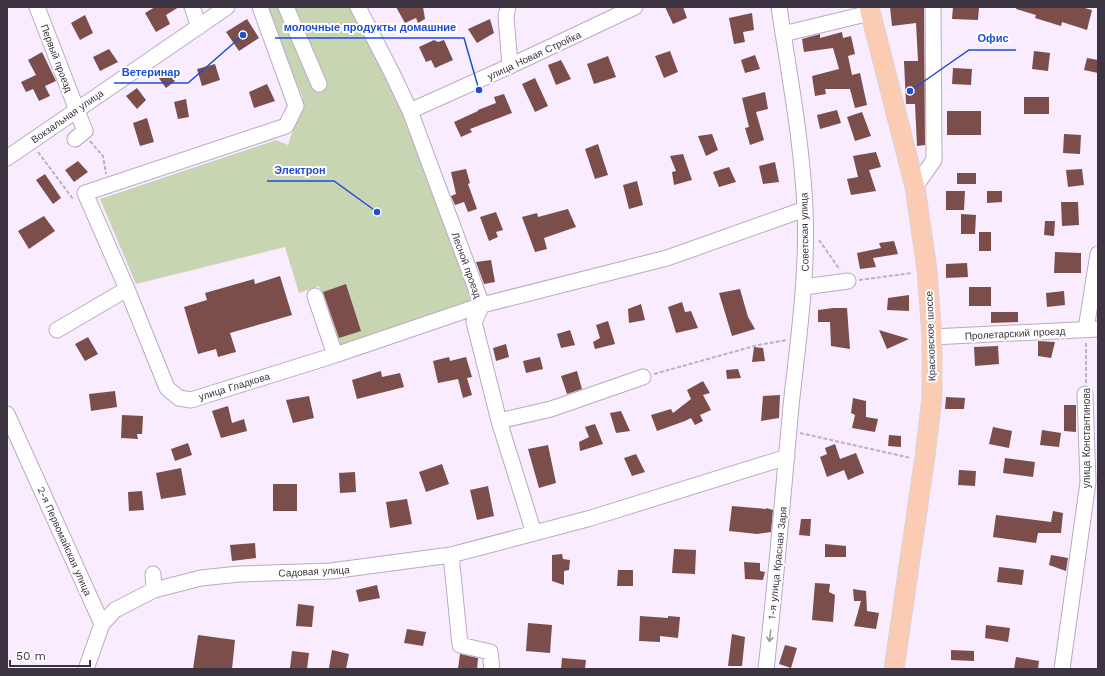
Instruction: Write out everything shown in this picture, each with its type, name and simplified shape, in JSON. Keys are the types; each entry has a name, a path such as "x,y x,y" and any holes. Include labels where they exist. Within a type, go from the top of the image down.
{"main road":[{"name":"Красковское шоссе","path":"870,10 915,187 925,256 932,337 932,397 925,456 894,669"}],"street":[{"name":"Первый проезд","path":"37,7 77,109 80,135"},
{"path":"192,7 199,27"},
{"name":"Вокзальная улица","path":"7,158 227,7"},
{"path":"87,198 104,186 286,126 296,106 260,7"},
{"path":"286,7 319,84"},
{"name":"Лесной проезд","path":"358,7 410,111 477,302 474,322 499,421 534,533"},
{"path":"508,7 506,16 510,66"},
{"name":"улица Новая Стройка","path":"410,111 635,7"},
{"name":"Советская улица","path":"779,7 800,144 805,209 804,286 789,431 788,457"},
{"path":"915,187 934,160 933,7"},
{"path":"783,34 870,10"},
{"name":"улица Гладкова","path":"87,198 127,289 167,388 179,398 191,400 198,391 299,362 335,355 477,302 667,258 805,209"},
{"path":"1092,329 1098,254"},
{"path":"804,286 848,281"},
{"path":"57,330 127,289"},
{"path":"315,296 335,355"},
{"name":"Пролетарский проезд","path":"932,337 1092,329"},
{"path":"499,421 551,409 643,376"},
{"name":"улица Константинова","path":"1062,669 1088,482 1085,394"},
{"name":"2-я Первомайская улица","path":"7,414 102,624"},
{"name":"Садовая улица","path":"102,624 115,610 154,590 201,578 239,574 331,571 451,556 591,518 788,457"},
{"name":"1-я улица Красная Заря","path":"766,669 788,457"},
{"path":"451,556 460,645 490,652 492,669"},
{"path":"153,574 154,590"},
{"path":"86,669 102,624"}],"path":[{"path":"80,135 90,141 103,156 106,175 104,186"},
{"path":"38,152 75,201 87,198"},
{"path":"818,238 848,281 918,272"},
{"name":"улица Константинова","path":"1085,394 1092,329"},
{"path":"643,376 758,345 798,338"},
{"path":"789,431 916,459"}],"green space":[{"path":"265,7 352,7 406,116 474,304 340,346 319,286 299,293 285,247 136,284 100,199 276,140 288,145 303,98"}],"building":[{"path":"155,7 179,7 166,15 170,24 156,32 145,13"},
{"path":"396,7 423,7 425,19 418,23 416,18 405,23"},
{"path":"665,7 683,7 687,18 673,24"},
{"path":"890,7 924,7 925,145 917,146 915,104 906,104 904,61 918,61 916,23 892,26"},
{"path":"953,7 979,7 978,20 952,19"},
{"path":"1017,7 1081,7 1092,10 1087,30 1062,22 1061,26 1035,18 1036,15 1016,9"},
{"path":"752,13 754,30 743,32 745,42 734,44 729,18"},
{"path":"85,15 93,33 80,40 71,23"},
{"path":"247,19 259,38 239,51 226,32"},
{"path":"490,19 494,33 477,43 468,29"},
{"path":"842,32 843,38 851,36 855,54 848,56 852,75 860,73 867,105 855,108 850,89 825,89 826,94 815,96 812,76 839,69 833,48 804,52 802,39 820,34 820,38"},
{"path":"434,40 438,42 444,40 453,60 435,68 431,60 426,62 419,47"},
{"path":"109,49 118,62 100,71 93,57"},
{"path":"670,51 678,72 664,78 655,56"},
{"path":"1034,51 1050,53 1048,71 1032,69"},
{"path":"42,52 56,81 45,86 50,96 39,101 33,89 26,92 21,82 36,75 28,60"},
{"path":"755,55 760,69 745,73 741,60"},
{"path":"608,56 616,77 594,84 587,64"},
{"path":"1087,58 1098,60 1098,73 1084,70"},
{"path":"561,60 571,79 556,85 548,65"},
{"path":"215,64 220,80 202,86 197,69"},
{"path":"953,68 972,69 971,85 952,84"},
{"path":"166,70 175,81 166,88 158,77"},
{"path":"535,78 548,106 535,112 522,84"},
{"path":"267,84 275,101 254,108 249,92"},
{"path":"137,88 146,100 137,109 126,96"},
{"path":"765,92 768,109 756,112 764,140 750,145 745,128 749,127 742,98"},
{"path":"504,94 512,113 470,129 472,132 461,137 454,122 496,103 494,97"},
{"path":"1024,97 1049,97 1049,114 1024,114"},
{"path":"186,99 189,117 178,119 174,102"},
{"path":"837,110 841,123 820,129 817,115"},
{"path":"947,111 981,111 981,135 947,135"},
{"path":"862,112 871,136 855,141 847,117"},
{"path":"147,118 154,142 140,146 133,123"},
{"path":"712,134 718,150 706,156 698,136"},
{"path":"1064,134 1081,135 1080,154 1063,153"},
{"path":"598,144 608,175 595,179 585,149"},
{"path":"876,152 881,167 869,170 876,191 851,195 847,179 858,177 853,156"},
{"path":"683,154 692,180 674,185 672,172 676,171 670,156"},
{"path":"78,161 88,172 74,182 65,170"},
{"path":"775,162 779,182 763,184 759,166"},
{"path":"729,167 736,182 719,187 713,172"},
{"path":"466,169 470,183 468,184 477,209 468,212 464,202 455,205 451,196 456,194 451,172"},
{"path":"1082,169 1084,185 1068,187 1066,170"},
{"path":"957,173 976,173 976,184 957,184"},
{"path":"45,174 61,198 53,204 36,180"},
{"path":"637,181 643,205 629,209 623,185"},
{"path":"946,191 965,191 964,210 946,210"},
{"path":"987,191 1002,191 1002,202 987,203"},
{"path":"1061,202 1078,202 1079,225 1062,226"},
{"path":"568,209 576,227 544,238 547,249 535,252 522,217 537,213 538,217"},
{"path":"496,212 503,230 496,232 498,237 489,241 480,217"},
{"path":"961,214 976,215 975,234 961,234"},
{"path":"44,216 55,231 29,249 18,231"},
{"path":"1045,221 1055,221 1054,236 1044,235"},
{"path":"979,232 991,232 991,251 979,251"},
{"path":"894,241 898,254 873,258 876,267 860,269 857,253 881,248 879,243"},
{"path":"1055,252 1081,253 1081,273 1054,273"},
{"path":"491,260 495,282 484,284 476,262"},
{"path":"967,263 968,277 946,278 946,264"},
{"path":"280,276 292,315 230,333 236,352 218,357 216,349 198,354 184,307 207,300 205,293 254,279 255,284"},
{"path":"346,284 361,331 339,338 323,292"},
{"path":"969,287 991,287 991,306 969,306"},
{"path":"740,289 748,317 755,329 732,336 719,293"},
{"path":"1064,291 1065,305 1047,307 1046,293"},
{"path":"909,295 909,311 887,310 888,298"},
{"path":"682,302 685,312 691,311 698,328 676,333 668,307"},
{"path":"641,304 645,320 629,323 628,309"},
{"path":"847,308 850,349 831,346 830,322 818,322 818,310"},
{"path":"991,312 1018,312 1018,322 991,323"},
{"path":"608,321 615,344 595,349 593,342 600,338 596,325"},
{"path":"570,330 575,345 561,348 557,334"},
{"path":"879,330 909,339 887,349"},
{"path":"88,337 98,354 85,361 75,344"},
{"path":"1038,341 1055,342 1051,358 1038,356"},
{"path":"506,344 509,357 496,361 493,348"},
{"path":"998,346 999,364 975,366 974,347"},
{"path":"754,347 763,348 765,361 752,362"},
{"path":"449,357 450,361 466,357 472,377 467,378 472,395 463,398 458,379 438,383 433,361"},
{"path":"540,357 543,369 526,373 523,361"},
{"path":"738,369 741,378 727,379 726,370"},
{"path":"381,371 382,377 400,373 404,387 357,399 352,380"},
{"path":"577,371 582,389 567,394 561,376"},
{"path":"703,381 710,393 703,395 711,410 700,415 703,421 695,425 691,418 657,431 651,415 671,409 673,413 691,399 687,390"},
{"path":"115,391 117,407 91,411 89,394"},
{"path":"780,395 779,418 761,421 763,396"},
{"path":"309,396 314,418 293,423 286,400"},
{"path":"946,397 965,398 964,409 945,409"},
{"path":"853,398 866,401 866,417 878,419 875,432 852,428 855,415 851,413"},
{"path":"1064,405 1076,405 1076,432 1064,431"},
{"path":"228,406 232,423 244,419 247,431 221,438 212,411"},
{"path":"621,411 630,431 616,433 610,413"},
{"path":"122,415 143,416 142,434 137,434 138,439 121,438"},
{"path":"595,424 603,444 580,451 579,442 589,437 585,427"},
{"path":"993,427 1012,431 1009,448 989,444"},
{"path":"1042,430 1061,433 1059,447 1040,445"},
{"path":"889,435 901,436 901,447 888,446"},
{"path":"188,443 192,455 175,461 171,449"},
{"path":"835,444 840,459 856,453 864,473 848,480 844,470 827,477 820,457 827,454 825,448"},
{"path":"548,445 556,483 539,488 528,449"},
{"path":"636,454 645,472 632,476 624,458"},
{"path":"1005,458 1035,462 1033,477 1003,473"},
{"path":"442,464 449,484 426,492 419,472"},
{"path":"181,468 186,495 161,499 156,473"},
{"path":"959,470 976,471 975,486 958,485"},
{"path":"355,472 356,492 340,493 339,473"},
{"path":"273,484 297,484 297,511 273,511"},
{"path":"488,486 494,516 477,520 470,490"},
{"path":"142,491 144,510 129,511 128,492"},
{"path":"407,499 412,524 390,528 386,502"},
{"path":"732,506 766,508 773,510 771,532 757,534 729,531"},
{"path":"1053,511 1063,513 1061,533 1038,533 1036,543 993,537 996,515 1051,522"},
{"path":"801,519 811,519 810,536 799,535"},
{"path":"255,543 256,558 232,561 230,545"},
{"path":"825,544 846,546 846,557 825,557"},
{"path":"674,549 696,550 695,574 672,573"},
{"path":"562,554 563,559 570,560 569,570 564,571 564,585 552,581 552,555"},
{"path":"1051,555 1068,558 1066,571 1049,565"},
{"path":"744,562 760,563 760,571 765,572 763,580 745,579"},
{"path":"999,567 1024,570 1022,585 997,582"},
{"path":"618,570 633,570 633,586 617,586"},
{"path":"815,583 830,584 829,592 835,595 833,622 812,620"},
{"path":"377,585 380,598 359,602 356,590"},
{"path":"853,589 866,591 867,611 879,613 876,629 854,626 861,601 854,601"},
{"path":"298,604 314,606 312,627 296,626"},
{"path":"640,616 668,618 668,616 680,617 678,638 660,636 660,642 639,641"},
{"path":"528,623 552,625 550,653 526,651"},
{"path":"986,625 1010,628 1008,642 985,638"},
{"path":"407,629 426,632 423,646 404,643"},
{"path":"732,634 745,637 742,666 728,666"},
{"path":"198,635 235,640 232,669 193,669"},
{"path":"785,645 797,648 791,668 779,664"},
{"path":"332,650 349,654 346,669 329,668"},
{"path":"951,650 974,651 974,661 951,660"},
{"path":"292,651 309,653 307,669 290,668"},
{"path":"460,654 478,658 477,669 458,669"},
{"path":"1016,657 1039,661 1038,669 1014,669"},
{"path":"562,658 586,660 585,669 561,669"}],"place":[{"name":"Ветеринар","path":"243,35"},
{"name":"молочные продукты домашние","path":"479,90"},
{"name":"Офис","path":"910,91"},
{"name":"Электрон","path":"377,212"}]}
